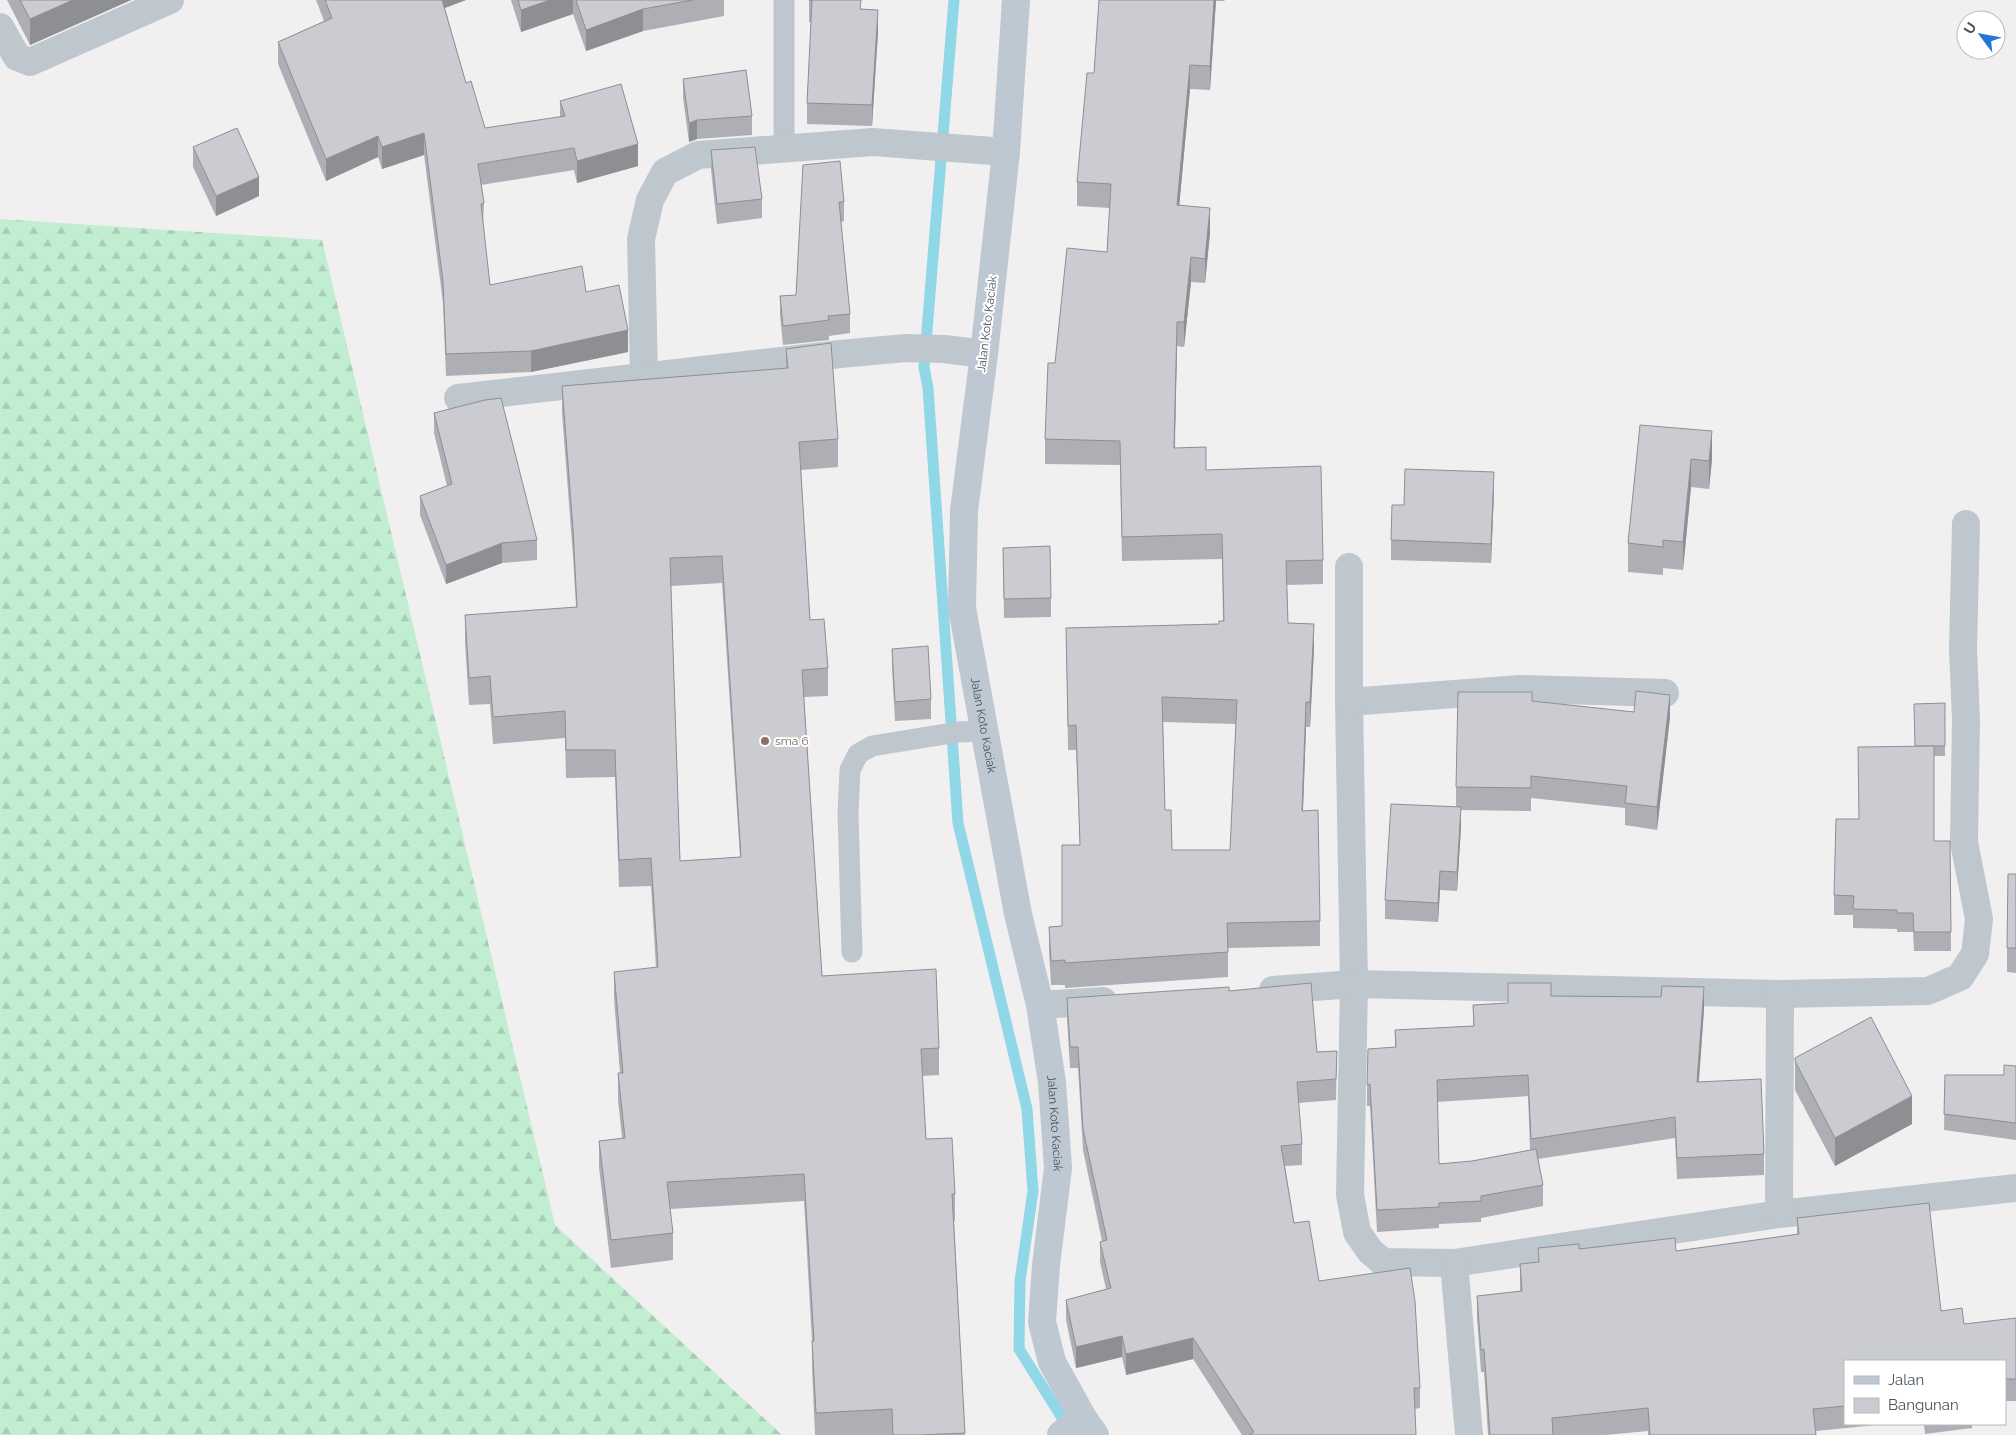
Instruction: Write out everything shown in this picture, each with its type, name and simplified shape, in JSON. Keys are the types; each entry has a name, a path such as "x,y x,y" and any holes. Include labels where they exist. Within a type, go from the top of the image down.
{"street":[{"path":"0,27 17,57 30,62 170,0"},
{"name":"Jalan Koto Kaciak","path":"1016,0 996,150 984,354 964,511 962,608 1018,914 1040,1005 1052,1082 1058,1168 1046,1265 1042,1322 1052,1362 1075,1429"},
{"path":"644,377 641,239 650,200 665,172 698,155 874,142 996,150"},
{"path":"458,398 906,348 944,349 984,354"},
{"path":"1246,992 1354,984 1780,994 1928,991 1960,977 1975,954 1979,919 1964,842 1966,720 1963,648 1966,524"},
{"path":"1349,567 1349,702 1354,984 1350,1195 1358,1232 1370,1251 1383,1262 1454,1263 1779,1214 2016,1188"},
{"path":"1349,702 1520,689 1665,693"},
{"path":"1779,1214 1780,994"},
{"path":"1040,1005 1128,999"},
{"path":"1454,1263 1469,1435"}],"lane":[{"path":"784,0 784,148"},
{"path":"852,952 848,813 850,770 858,754 872,746 950,734 984,731"}],"green space":[{"path":"0,219 322,240 555,1225 782,1435 0,1435"}],"building":[{"path":"20,0 73,0 30,19"},
{"path":"325,0 442,0 466,83 471,81 485,128 565,116 560,101 621,84 638,144 577,161 574,148 478,164 484,203 481,204 490,285 582,266 586,292 619,285 628,330 531,351 446,354 443,281 424,133 382,147 378,136 326,159 278,42 332,18"},
{"path":"518,0 550,0 521,10"},
{"path":"576,0 693,0 643,9 586,30"},
{"path":"809,0 861,0 860,9 878,10 872,105 807,103 812,1"},
{"path":"1099,0 1214,0 1210,66 1190,65 1177,205 1210,208 1205,259 1191,257 1184,322 1177,322 1174,448 1206,447 1206,470 1321,466 1323,560 1286,561 1288,623 1314,624 1310,702 1306,702 1302,811 1318,810 1320,921 1227,923 1228,952 1065,963 1065,960 1051,961 1049,927 1062,926 1062,845 1080,845 1076,725 1068,726 1066,628 1219,624 1219,621 1224,621 1222,534 1122,537 1120,441 1045,439 1048,363 1055,363 1067,248 1107,252 1111,184 1077,182 1087,73 1094,73","holes":["1162,697 1237,700 1230,850 1172,850 1171,810 1165,810"]},
{"path":"746,70 752,116 697,120 689,123 683,79"},
{"path":"237,128 259,177 216,196 193,147"},
{"path":"755,147 762,199 717,204 711,150"},
{"path":"840,161 844,202 839,202 850,314 828,316 829,320 783,326 780,296 796,295 803,165"},
{"path":"831,343 838,439 799,442 810,620 824,619 828,668 802,670 822,976 936,969 939,1048 921,1049 926,1139 952,1138 955,1194 952,1194 965,1433 893,1435 892,1409 816,1413 812,1341 814,1341 804,1174 667,1182 673,1233 611,1240 599,1141 625,1138 618,1073 623,1073 614,972 658,967 651,858 619,860 615,750 566,750 565,711 493,717 490,676 469,678 465,615 577,607 562,386 788,368 786,349","holes":["722,556 741,857 680,861 670,558"]},
{"path":"501,398 537,540 502,543 446,565 420,496 452,484 434,413 485,400"},
{"path":"1640,425 1712,431 1709,461 1691,459 1683,542 1663,540 1663,547 1628,543"},
{"path":"1405,469 1494,472 1491,544 1391,540 1392,505 1404,505"},
{"path":"1050,546 1051,598 1004,599 1003,548"},
{"path":"928,646 931,699 895,702 892,649"},
{"path":"1636,691 1670,695 1657,807 1625,803 1627,786 1531,776 1531,788 1456,787 1458,692 1532,692 1532,701 1634,712"},
{"path":"1945,703 1945,746 1915,746 1914,704"},
{"path":"1934,746 1934,841 1950,841 1951,932 1914,932 1913,913 1897,913 1897,910 1853,909 1854,896 1834,895 1836,819 1859,819 1858,747"},
{"path":"1391,804 1461,807 1457,872 1440,871 1438,903 1385,900"},
{"path":"2008,874 2016,874 2016,948 2007,948"},
{"path":"1311,983 1317,1052 1337,1051 1336,1079 1297,1082 1302,1144 1281,1146 1294,1223 1309,1221 1319,1281 1410,1268 1415,1301 1420,1388 1414,1388 1416,1435 1249,1435 1254,1432 1193,1338 1126,1354 1122,1336 1076,1347 1066,1300 1111,1288 1100,1242 1107,1240 1083,1129 1078,1047 1070,1047 1067,998 1229,987 1229,991"},
{"path":"1508,983 1551,983 1551,996 1661,997 1662,986 1704,987 1697,1082 1761,1079 1764,1154 1677,1158 1675,1117 1531,1139 1528,1075 1437,1080 1439,1164 1472,1161 1536,1149 1543,1185 1481,1196 1481,1201 1439,1203 1439,1207 1377,1210 1370,1084 1367,1085 1368,1049 1396,1047 1395,1030 1474,1026 1473,1005 1508,1003"},
{"path":"1871,1017 1912,1096 1835,1138 1795,1058"},
{"path":"2004,1065 2016,1066 2016,1123 1944,1114 1945,1075 2004,1075"},
{"path":"1929,1203 1941,1311 1962,1308 1964,1324 2016,1318 2016,1379 2006,1379 2006,1360 1844,1360 1844,1406 1813,1409 1816,1435 1650,1435 1648,1408 1552,1418 1553,1435 1490,1435 1484,1349 1481,1350 1477,1296 1522,1291 1520,1264 1539,1262 1538,1248 1579,1244 1579,1249 1675,1238 1676,1251 1799,1234 1797,1218"}],"waterway":[{"path":"954,0 924,367 928,388 958,823 1027,1109 1033,1191 1020,1281 1019,1349 1069,1429"}],"place":[{"name":"sma 6","path":"765,741"}]}
